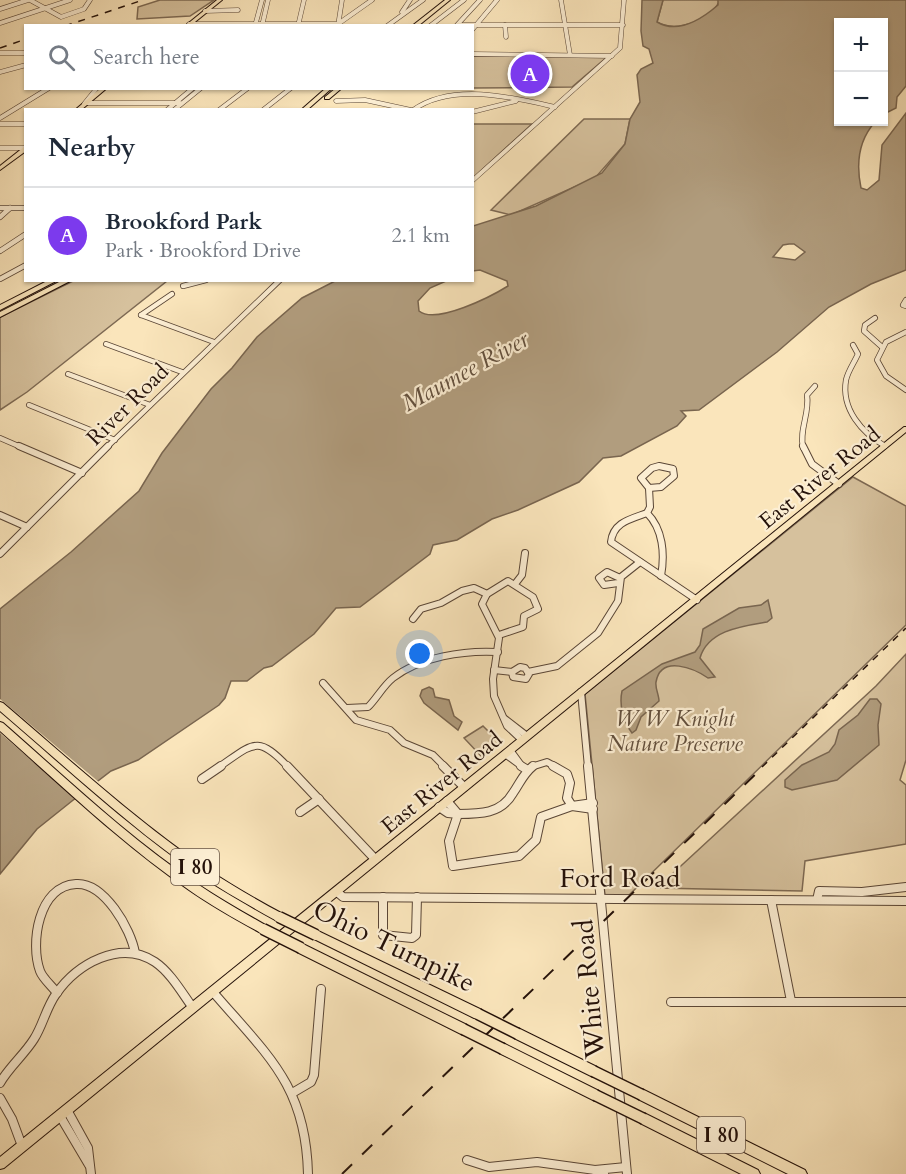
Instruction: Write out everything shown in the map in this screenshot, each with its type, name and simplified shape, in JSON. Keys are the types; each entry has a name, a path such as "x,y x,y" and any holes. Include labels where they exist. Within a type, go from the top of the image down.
{"highway":[{"path":"425,24 452,0"},
{"path":"417,24 452,0"},
{"path":"305,108 328,90"},
{"path":"315,108 337,90"},
{"path":"0,308 51,282"},
{"path":"0,315 65,282"},
{"name":"Ohio Turnpike","path":"0,706 196,867 279,917 801,1174"},
{"name":"Ohio Turnpike","path":"0,726 187,884 263,929 754,1174"}],"main road":[{"path":"189,24 220,0"},
{"path":"82,107 103,90"},
{"path":"0,168 24,150"},
{"name":"East River Road","path":"0,1164 906,429"}],"street":[{"path":"0,9 29,0 61,17 84,9 90,0"},
{"path":"0,23 70,0"},
{"path":"256,24 262,0"},
{"path":"262,24 268,0"},
{"path":"298,24 304,0"},
{"path":"338,24 342,0"},
{"path":"339,24 372,0"},
{"path":"387,24 404,10 410,0"},
{"path":"388,24 423,0"},
{"path":"432,24 464,0"},
{"path":"459,24 480,0"},
{"path":"474,28 497,0"},
{"path":"561,0 570,54"},
{"path":"474,179 622,45 624,0"},
{"path":"205,11 238,10"},
{"path":"476,25 623,25"},
{"path":"505,25 506,37"},
{"path":"0,52 24,53"},
{"path":"474,54 612,56"},
{"path":"0,72 24,66"},
{"path":"0,118 46,90"},
{"path":"82,107 95,90"},
{"path":"169,108 190,90"},
{"path":"176,108 198,90"},
{"path":"222,108 245,90"},
{"path":"265,108 290,90"},
{"path":"415,108 421,103 442,97 508,99 553,109"},
{"path":"474,112 488,110 508,99"},
{"path":"336,101 364,100 402,108"},
{"path":"82,107 180,104"},
{"path":"0,123 24,123"},
{"path":"0,148 24,148"},
{"path":"0,208 24,208"},
{"path":"0,217 10,208"},
{"path":"0,252 24,237"},
{"path":"0,279 24,265"},
{"path":"183,286 198,282"},
{"name":"River Road","path":"0,554 182,372 278,282"},
{"path":"172,294 141,315 214,342"},
{"path":"906,300 903,305 906,306"},
{"path":"875,318 865,325 864,331 882,347"},
{"path":"905,388 879,366 877,357 882,347 906,332"},
{"path":"106,344 182,372"},
{"path":"853,345 858,354 847,377 846,388 851,411 864,432 885,446"},
{"path":"68,374 150,405"},
{"path":"815,386 807,395 809,407 802,433 803,446 814,467 839,483"},
{"path":"29,405 115,440"},
{"path":"0,438 81,473"},
{"path":"650,488 665,485 674,476 673,470 658,465 651,467 641,478 650,488 651,507 647,513 627,518 610,536 611,542 697,600"},
{"path":"647,513 655,521 665,556 661,576"},
{"path":"0,515 27,527"},
{"path":"515,584 522,574 525,553"},
{"path":"494,670 512,672 520,667 528,672 556,666 575,648 595,636 618,601 619,581 640,562"},
{"path":"651,569 663,566"},
{"path":"499,635 523,627 524,616 537,611 532,597 515,584 504,581 487,594 482,602 483,609 499,635 494,670 494,696 508,728 524,738"},
{"path":"413,619 421,609 441,603 462,591 474,588 487,594"},
{"path":"346,708 357,710 371,705 388,682 402,672 451,656 484,651 498,652"},
{"path":"512,672 513,677 519,680 526,679 528,672"},
{"path":"322,683 352,716 363,723 392,731 404,743 433,755 464,787"},
{"name":"White Road","path":"581,692 626,1170"},
{"path":"352,716 357,710"},
{"path":"202,779 247,748 266,746 274,751 375,859"},
{"path":"508,752 524,767"},
{"path":"524,767 547,762 567,774 570,783 567,798 572,806"},
{"path":"443,804 452,814 484,814 501,808 515,795 524,767"},
{"path":"300,812 319,799"},
{"path":"458,814 449,841 453,866 519,856 536,840 542,817 572,806 593,806"},
{"path":"57,993 40,975 35,936 44,907 60,889 81,884 94,888 105,896 129,930 135,953"},
{"path":"817,900 819,891 862,892 906,887"},
{"name":"Ford Road","path":"337,892 343,897 906,901"},
{"path":"382,897 381,934 412,938 416,935 417,897"},
{"path":"771,900 791,1001"},
{"path":"0,1083 33,1040 57,993 80,970 94,961 111,955 135,953 160,967 194,1008"},
{"path":"294,1092 311,1082 314,1075 321,989"},
{"path":"213,992 294,1092 306,1129 308,1174"},
{"path":"671,1002 906,1002"},
{"path":"0,1098 12,1119 22,1146"},
{"path":"63,1113 90,1169"},
{"path":"467,1160 489,1167 537,1162 599,1172 626,1170"}],"green space":[{"path":"160,0 214,0 190,16 137,19 138,7"},
{"path":"663,0 718,0 719,2 708,15 700,20 682,26 673,26 657,22"},
{"path":"474,56 607,57 572,87 474,88"},
{"path":"584,119 630,119 625,144 595,178 511,215 491,210"},
{"path":"474,124 532,124 474,177"},
{"path":"71,282 166,282 27,392 0,410 0,317"},
{"name":"W W Knight Nature Preserve","path":"853,477 906,506 906,625 628,896 605,896 585,694"},
{"path":"906,654 906,760 900,780 906,785 906,844 805,861 802,891 657,888 876,686"},
{"path":"483,726 500,743 481,756 464,738"}],"water":[{"name":"Maumee River","path":"642,0 663,0 657,22 674,27 698,20 718,5 718,0 906,0 906,86 897,97 896,108 888,112 888,18 834,18 834,126 872,126 862,145 859,162 861,188 867,190 879,180 882,145 906,113 906,270 871,284 829,307 777,352 699,410 681,411 686,416 677,426 621,456 603,458 579,482 518,510 492,519 457,540 433,545 430,554 360,607 336,608 314,634 272,666 264,668 247,681 231,681 225,698 219,705 138,760 111,771 72,801 37,829 0,874 0,609 71,552 139,491 162,453 211,389 232,368 257,337 302,298 333,282 444,282 430,288 418,301 419,311 438,314 464,308 508,286 507,281 480,270 474,271 474,226 536,206 602,173 625,144 630,119 640,102 637,75 641,69 653,63 649,49 643,46","holes":["794,244 805,252 795,260 773,257 783,245"]},
{"path":"768,600 772,618 767,622 727,631 710,641 704,649 700,658 715,677 708,678 679,666 664,668 659,673 656,682 659,701 641,717 636,730 632,733 622,713 622,691 662,664 695,652 700,645 703,629 739,608 761,605"},
{"path":"429,687 433,689 435,697 449,700 454,716 462,722 458,730 424,703 420,696 422,690"},
{"path":"870,699 877,699 881,704 878,725 879,745 837,780 792,790 785,787 785,780 802,765 829,752 835,744 839,730 858,715"}],"pier":[{"path":"0,699 100,783 78,800 0,733"}],"railway":[{"path":"71,24 143,0"},
{"path":"0,48 24,40"},
{"path":"762,767 906,628"},
{"path":"342,1174 764,766"}],"place":[{"name":"Brookford Park","path":"530,74"}]}
